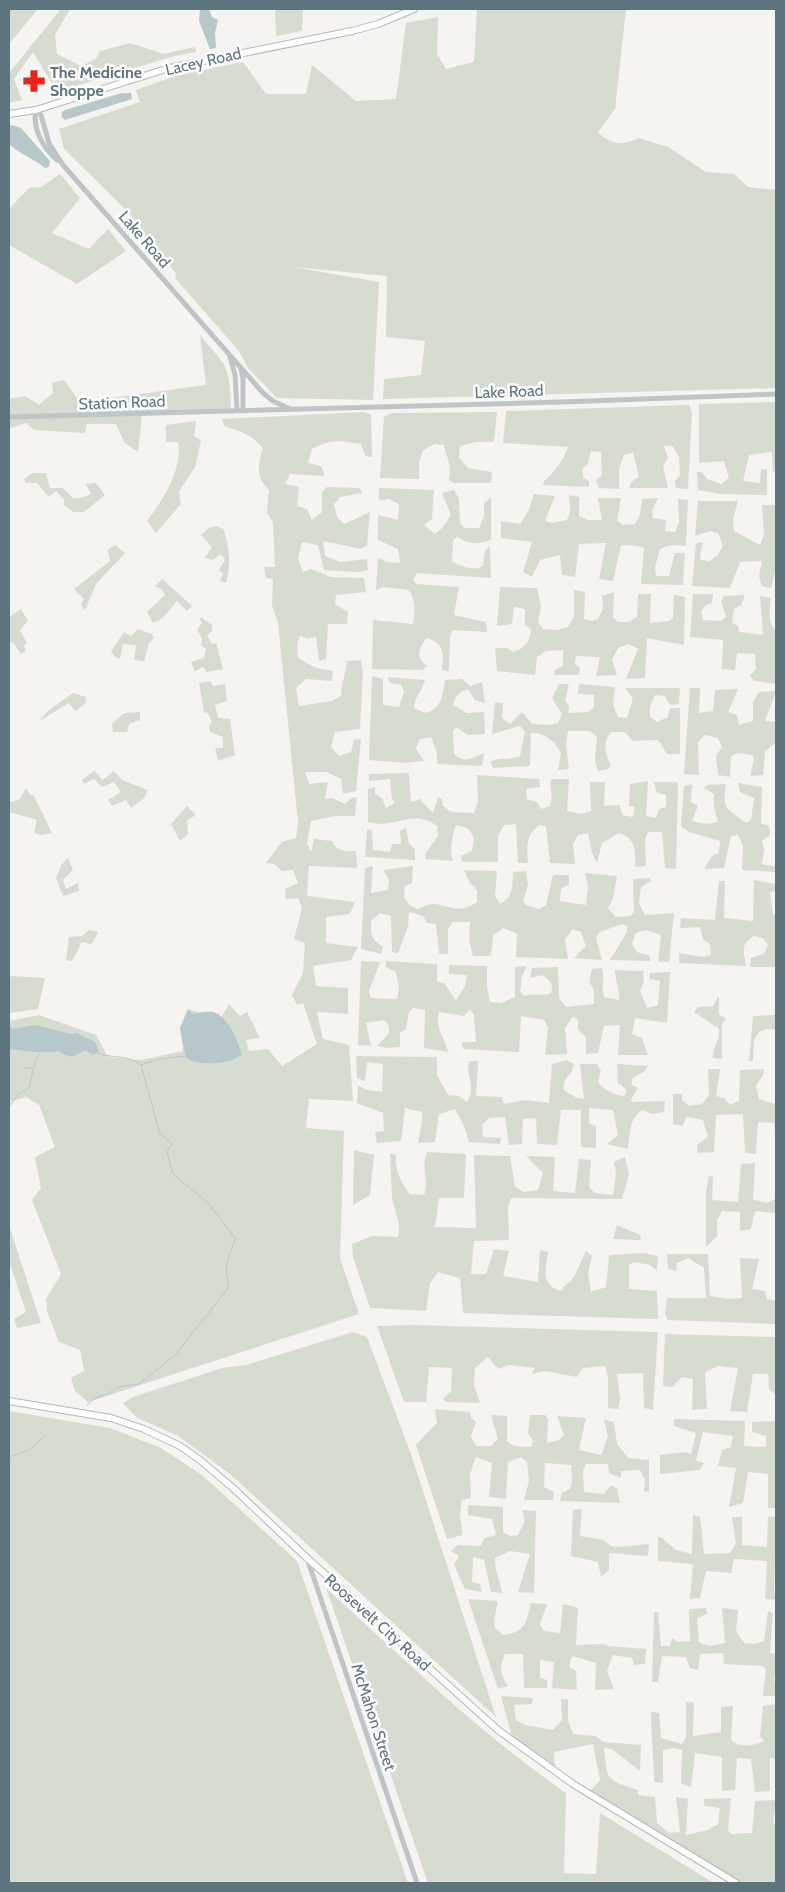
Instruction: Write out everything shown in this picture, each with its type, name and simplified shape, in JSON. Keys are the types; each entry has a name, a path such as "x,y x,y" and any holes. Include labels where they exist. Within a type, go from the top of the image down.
{"main road":[{"name":"Lacey Road","path":"9,114 36,110 169,68 352,31 414,9"},
{"name":"Roosevelt City Road","path":"9,1401 122,1421 180,1446 233,1488 307,1558 498,1730 536,1759 736,1883"}],"street":[{"name":"Lake Road","path":"36,110 34,117 44,146 63,165 268,398 292,409"},
{"name":"Lake Road","path":"227,352 235,370 237,410 776,394"},
{"path":"239,364 243,378 243,410"},
{"name":"Station Road","path":"9,417 237,410"},
{"name":"McMahon Street","path":"307,1558 417,1883"}],"shaded area":[{"path":"9,9 38,9 9,44"},
{"path":"61,9 70,9 55,35 57,54 81,66 96,59 100,51 130,43 164,54 195,47 196,52 174,56 57,92 33,52 14,79 22,100 9,103 9,73"},
{"path":"200,9 209,9 212,17 218,20 215,33 216,48 210,49 199,21"},
{"path":"275,9 303,9 302,31 276,36"},
{"path":"477,9 626,9 615,109 598,132 612,142 622,143 639,138 668,147 706,172 734,174 748,187 776,190 776,388 383,399 384,379 421,375 425,341 386,337 387,276 293,267 379,282 373,400 277,398 248,368 239,351 175,278 176,273 140,235 131,215 64,149 59,129 140,102 136,90 178,75 243,62 266,94 306,94 312,65 356,101 396,99 406,23 438,17 437,54 446,69 474,62"},
{"path":"122,93 131,93 132,99 65,120 62,117 62,112 65,110"},
{"path":"12,125 21,128 50,161 49,167 45,168 9,144 9,127"},
{"path":"60,174 80,198 52,233 89,249 108,229 126,251 77,284 9,245 9,209 29,188 41,187"},
{"path":"200,335 226,369 230,385 231,411 142,414 138,452 125,443 116,424 87,424 85,433 34,430 26,423 9,429 9,399 25,396 39,405 53,393 52,383 64,380 80,402 206,385"},
{"path":"776,402 776,470 773,472 772,452 749,455 743,481 760,483 761,470 767,469 767,495 721,494 698,490 697,472 702,472 707,479 721,484 729,478 724,461 699,463 699,404"},
{"path":"689,405 692,412 688,489 676,488 675,481 680,475 679,457 673,446 664,446 668,458 663,466 668,488 629,488 631,482 639,477 633,452 624,455 619,469 619,489 599,488 596,481 602,475 601,452 591,451 588,463 582,469 583,478 589,481 589,487 543,485 544,481 558,466 568,447 503,443 506,411"},
{"path":"364,412 371,415 372,457 365,456 361,444 341,441 325,443 312,449 308,463 321,466 325,476 290,474 285,484 299,487 297,506 307,509 312,520 322,512 322,492 327,487 359,488 363,493 340,497 334,504 337,517 344,524 370,512 367,546 361,549 323,541 325,556 341,562 367,559 368,570 359,572 324,570 318,545 302,542 298,558 303,572 311,569 331,577 364,578 366,592 336,595 335,604 348,612 347,624 328,624 326,659 319,661 316,636 309,639 300,636 297,644 298,658 316,668 333,671 332,681 306,679 296,688 299,706 332,701 341,696 347,661 361,660 363,672 360,729 335,732 331,747 339,756 351,752 354,740 361,739 356,791 343,794 341,779 327,772 305,772 309,784 328,782 325,799 332,798 345,804 351,798 357,797 355,816 336,816 311,821 307,843 311,852 314,839 332,841 336,847 342,850 356,851 357,868 309,866 307,896 355,902 350,914 326,917 326,943 358,947 351,960 313,966 316,986 348,988 348,1014 317,1012 323,1039 349,1045 353,1101 309,1099 306,1128 344,1131 340,1258 359,1314 88,1402 75,1391 71,1378 84,1371 80,1350 59,1342 47,1312 46,1299 61,1274 32,1200 41,1188 35,1157 55,1147 39,1105 26,1097 9,1102 9,1021 39,1015 96,1035 108,1057 141,1060 183,1051 180,1028 187,1009 221,1018 229,1004 240,1016 247,1012 260,1038 246,1040 249,1051 268,1049 282,1066 317,1044 303,1003 297,1005 292,995 303,973 305,943 294,939 302,908 298,898 286,899 285,889 298,883 293,870 282,871 274,864 266,863 282,842 296,838 298,822 278,623 272,605 273,579 266,578 264,567 275,567 273,523 267,513 269,490 262,481 259,471 263,448 245,434 224,426 222,419"},
{"path":"497,412 494,442 476,442 460,446 459,458 468,468 492,472 491,483 454,483 449,480 450,465 444,445 435,444 423,450 419,462 419,479 380,478 384,417 392,413"},
{"path":"196,421 194,436 201,440 195,467 179,491 181,504 156,533 147,521 165,494 178,463 178,442 166,442 166,425"},
{"path":"33,473 46,473 50,488 63,488 73,498 80,498 91,494 86,484 96,483 105,495 84,512 73,512 64,505 64,499 56,491 49,497 37,483 26,483 24,479"},
{"path":"379,488 434,490 432,519 424,525 435,534 443,527 451,515 442,493 454,490 459,499 460,523 464,528 479,528 484,516 484,503 491,497 491,540 473,543 457,537 453,540 452,562 468,568 479,568 483,566 485,551 490,546 491,578 417,573 413,579 416,584 459,587 454,615 486,622 487,632 453,630 450,636 449,671 442,670 443,654 440,646 427,638 419,654 421,660 428,666 422,670 372,669 373,620 413,624 414,610 414,602 408,590 384,587 376,590 378,558 387,562 400,563 398,549 378,540 378,515 398,520 399,504 389,499 379,500"},
{"path":"534,494 555,496 545,521 552,523 567,520 570,512 569,495 579,497 579,516 588,520 602,520 598,498 621,498 617,521 623,525 635,524 640,515 642,499 658,498 652,510 653,518 666,520 665,531 675,532 679,523 678,499 688,500 686,546 672,545 660,549 655,567 656,576 669,576 675,553 685,553 683,585 641,584 644,548 638,546 621,545 613,581 599,579 606,543 579,544 575,577 562,575 560,555 540,560 532,577 523,572 532,542 501,538 501,521 520,524 529,510"},
{"path":"698,501 738,501 733,519 734,531 760,545 764,535 762,505 776,505 776,568 771,588 762,586 759,576 762,561 740,562 730,588 692,586 696,543 703,542 700,555 701,560 709,561 717,556 723,546 718,533 710,531 695,536"},
{"path":"216,526 223,529 227,542 229,563 226,583 220,581 223,574 219,570 225,560 221,554 213,560 204,558 212,547 201,535 209,528"},
{"path":"115,545 125,553 96,584 85,610 81,605 84,599 74,589 110,561 108,550"},
{"path":"162,579 192,606 187,611 177,601 162,619 153,623 147,612 165,595 160,588 155,587"},
{"path":"500,587 537,588 541,606 538,622 543,629 556,630 568,627 574,616 574,590 585,592 584,619 592,621 598,619 603,609 602,596 614,592 613,618 618,622 629,622 637,617 638,594 651,594 650,623 669,621 673,618 674,595 685,597 684,645 647,638 645,678 626,679 638,649 629,644 618,648 612,660 617,675 596,676 600,657 576,656 575,664 580,668 579,675 554,675 555,670 563,666 563,650 546,651 537,657 535,675 497,671 495,648 507,648 513,652 520,649 528,641 531,630 525,624 525,609 514,607 512,624 497,626"},
{"path":"693,594 713,594 712,603 706,605 701,612 703,620 721,621 726,616 721,602 724,596 745,595 741,605 734,609 732,623 738,626 739,632 763,635 760,596 771,598 770,620 776,631 776,684 754,681 750,675 756,669 755,654 737,653 735,670 722,669 723,640 690,637"},
{"path":"21,609 28,621 20,630 27,643 24,646 26,650 21,654 13,642 9,644 9,617"},
{"path":"201,617 212,625 212,631 207,636 212,644 216,643 223,669 207,672 203,667 195,671 191,662 204,658 206,649 201,645 202,638 197,630 202,623 199,619"},
{"path":"138,629 152,634 154,638 149,643 144,661 134,660 136,645 123,644 120,659 115,657 111,651 124,632 131,636"},
{"path":"372,676 383,679 383,705 399,707 404,691 401,685 390,683 388,677 425,680 414,708 426,713 439,704 445,680 462,679 470,686 482,682 485,703 475,700 468,689 458,695 453,705 467,713 484,712 485,734 468,735 456,727 453,731 454,754 461,759 465,759 484,753 482,766 437,764 437,753 431,737 420,739 416,749 424,761 404,763 369,760"},
{"path":"210,681 213,686 225,684 227,701 215,705 218,718 230,719 235,755 218,761 215,748 223,748 223,737 210,732 209,726 212,722 208,713 204,712 199,683"},
{"path":"559,684 569,684 565,700 569,706 568,713 589,712 594,707 594,695 578,694 579,684 615,687 613,705 618,717 627,718 633,698 625,688 680,688 679,704 670,705 665,696 655,695 650,707 650,717 657,722 668,717 670,708 680,708 680,754 667,754 658,740 633,741 625,732 611,732 606,740 605,748 611,766 608,769 598,771 595,762 597,737 590,731 568,731 566,745 569,769 558,770 561,753 558,748 545,736 531,733 530,766 493,768 490,762 493,760 520,756 525,732 520,726 492,734 495,702 503,703 502,718 510,724 522,712 532,724 550,725 558,723 562,714 552,698"},
{"path":"690,688 700,688 699,713 713,711 715,690 738,689 728,712 737,715 739,725 753,721 753,702 759,692 776,691 765,721 776,722 776,744 772,745 765,752 763,775 750,776 754,759 752,755 738,753 731,756 730,777 718,775 716,756 722,747 718,738 705,735 698,742 699,775 684,774"},
{"path":"73,693 86,697 85,704 75,711 69,703 38,722 49,710"},
{"path":"140,712 140,720 129,724 127,732 113,732 112,724 124,713"},
{"path":"94,771 103,780 114,771 122,780 148,790 144,798 131,808 126,800 112,806 108,800 121,792 114,782 102,787 94,779 84,784 82,780"},
{"path":"409,773 411,802 420,799 433,813 438,797 442,799 443,806 451,812 474,813 478,801 477,775 539,779 540,787 526,789 527,799 537,802 541,809 550,806 552,798 551,779 569,779 567,811 581,814 591,811 590,782 605,782 604,806 620,805 622,815 633,817 635,807 629,806 630,784 648,781 646,816 656,818 659,809 666,807 666,795 657,793 654,782 678,782 676,869 665,868 662,832 648,832 645,839 646,866 635,867 634,846 629,839 619,833 602,843 597,863 592,853 588,833 578,835 573,844 575,864 550,863 546,826 539,825 529,837 527,847 528,863 518,863 516,824 504,825 498,836 498,862 462,862 461,856 472,851 474,838 469,829 456,825 451,852 453,861 425,859 426,853 438,836 437,826 431,822 413,818 383,824 368,822 368,789 375,787 375,794 382,798 386,808 395,803 392,799 390,779 369,781 369,774"},
{"path":"738,783 762,787 761,823 769,826 770,835 762,841 764,850 762,864 776,867 776,872 742,870 743,846 738,835 731,836 724,868 704,869 712,856 719,853 720,841 689,832 681,826 684,786 692,784 691,802 698,806 692,821 707,824 718,822 714,807 714,794 704,788 708,785 726,784 725,804 727,808 746,823 751,820 754,798 740,792"},
{"path":"26,788 30,795 34,796 52,833 41,835 34,833 37,820 9,812 9,800 11,802 20,799"},
{"path":"187,806 196,815 187,820 188,834 180,841 171,824"},
{"path":"406,828 409,844 415,849 415,860 365,857 367,829 372,830 373,850 390,852 392,844 401,844 400,831"},
{"path":"68,858 73,870 63,880 66,889 78,883 79,891 63,896 56,878 62,864"},
{"path":"373,866 371,893 388,890 389,880 383,870 413,866 412,883 405,886 404,897 409,905 418,909 433,904 459,909 477,902 477,890 470,883 464,870 497,871 495,896 500,904 510,894 513,872 526,871 528,885 523,901 526,905 539,909 546,905 553,875 569,875 569,884 561,889 560,901 586,905 588,886 585,873 617,876 613,899 608,908 616,917 630,916 634,912 633,879 649,878 651,881 641,887 639,903 645,915 674,913 669,962 658,962 661,935 646,930 636,933 632,944 637,952 650,956 650,961 610,960 627,932 627,926 622,924 600,932 596,938 602,960 574,958 586,946 581,932 572,929 565,940 568,959 516,957 517,934 504,928 493,935 491,956 473,956 469,940 470,922 453,922 448,929 448,954 439,954 436,924 427,923 423,916 409,912 408,927 398,953 392,952 391,916 380,913 371,921 371,934 376,942 383,947 381,954 361,949 365,868"},
{"path":"754,880 776,884 776,891 770,892 773,915 776,915 776,967 750,967 751,958 764,954 768,945 763,938 754,936 745,945 746,966 679,963 679,953 703,957 711,955 710,944 703,939 700,927 680,928 681,918 715,920 719,881 725,881 724,918 753,921"},
{"path":"89,930 98,932 92,944 82,942 72,961 66,960 69,937 82,936"},
{"path":"361,961 380,962 369,991 371,998 397,999 399,989 396,972 386,967 386,961 437,964 437,981 445,984 456,1001 465,986 467,975 449,974 449,965 487,966 487,987 490,1002 501,1003 515,997 515,967 527,966 522,976 520,992 524,996 544,995 551,993 552,990 552,984 542,975 530,978 532,968 558,967 559,998 566,1007 594,1004 594,990 589,982 592,969 602,968 604,997 619,1000 615,970 643,971 644,981 640,990 647,1008 658,1005 660,981 650,979 649,973 670,972 667,1023 635,1018 632,1034 642,1038 648,1055 618,1055 620,1025 604,1026 598,1053 586,1054 586,1037 578,1030 578,1020 573,1016 565,1028 567,1054 545,1055 548,1028 544,1020 521,1016 519,1052 463,1049 462,1042 476,1042 474,1015 470,1009 464,1016 439,1012 439,1029 448,1052 424,1048 425,1010 413,1008 409,1012 406,1029 400,1033 400,1047 388,1048 377,1046 389,1033 389,1026 384,1020 366,1023 371,1046 358,1045"},
{"path":"9,976 45,978 38,1009 9,1013"},
{"path":"719,996 719,1014 726,1019 722,1024 722,1059 713,1058 719,1036 718,1028 694,1012 698,1007 713,1006"},
{"path":"189,1009 192,1014 213,1012 219,1014 232,1030 242,1055 230,1061 215,1063 199,1063 186,1058 180,1028"},
{"path":"776,1015 776,1030 767,1029 759,1032 754,1040 753,1061 749,1061 753,1016"},
{"path":"9,1024 12,1029 36,1025 71,1034 77,1033 95,1042 99,1052 92,1055 91,1052 85,1050 69,1056 59,1051 41,1052 9,1049"},
{"path":"356,1056 437,1057 437,1075 448,1095 459,1096 467,1102 471,1091 468,1071 469,1061 478,1061 476,1096 502,1097 504,1104 525,1100 549,1103 552,1064 567,1060 574,1064 572,1071 564,1082 564,1090 577,1098 584,1099 580,1064 597,1064 601,1071 598,1082 610,1092 624,1096 627,1090 618,1083 617,1064 648,1066 645,1071 633,1078 631,1084 638,1088 631,1099 632,1102 665,1101 664,1112 652,1114 642,1110 638,1114 632,1122 628,1149 607,1144 618,1135 613,1110 589,1108 589,1123 596,1126 596,1148 581,1147 581,1110 561,1110 557,1145 537,1144 536,1118 523,1119 522,1144 509,1145 505,1117 489,1118 482,1125 483,1137 501,1138 500,1144 469,1142 464,1126 455,1109 439,1114 435,1142 418,1143 422,1112 405,1108 401,1141 377,1143 375,1132 384,1131 383,1113 357,1103 358,1086 382,1092 383,1064 367,1062 365,1081 357,1078"},
{"path":"708,1069 720,1069 716,1096 724,1098 730,1105 739,1101 740,1070 764,1069 763,1075 756,1086 759,1099 774,1104 776,1101 776,1142 774,1123 758,1122 756,1154 745,1153 743,1114 716,1115 714,1152 698,1153 697,1145 708,1137 703,1120 687,1117 682,1126 673,1124 673,1094 682,1094 682,1100 689,1106 702,1104 709,1095"},
{"path":"354,1150 374,1155 370,1195 353,1205"},
{"path":"427,1152 466,1154 464,1198 439,1198 435,1227 476,1228 474,1155 510,1156 515,1187 524,1192 538,1190 543,1173 526,1156 555,1157 553,1191 575,1193 579,1159 591,1160 589,1187 595,1193 613,1195 616,1173 614,1162 625,1157 629,1174 622,1199 511,1198 508,1207 509,1240 474,1241 471,1274 486,1274 494,1249 509,1251 503,1276 538,1282 540,1250 548,1252 547,1280 549,1284 560,1291 574,1277 586,1251 592,1256 588,1273 591,1292 606,1287 609,1255 645,1253 658,1256 657,1271 650,1265 634,1262 629,1265 629,1289 657,1291 658,1319 463,1313 460,1278 438,1272 430,1283 426,1311 370,1308 353,1257 352,1244 372,1236 398,1237 399,1225 392,1198 390,1153 396,1155 396,1166 399,1176 410,1194 424,1195 426,1184 424,1164"},
{"path":"755,1163 753,1199 766,1203 775,1199 776,1191 776,1213 755,1211 751,1229 740,1231 740,1212 722,1211 717,1220 717,1236 706,1247 706,1191 709,1176 713,1177 712,1200 738,1202 741,1164"},
{"path":"9,1225 41,1323 17,1328 14,1319 26,1312 9,1261"},
{"path":"617,1225 640,1235 641,1240 613,1239"},
{"path":"667,1254 708,1254 710,1296 730,1299 742,1298 740,1258 759,1259 752,1289 765,1291 767,1299 776,1301 776,1324 668,1320 665,1314 667,1298 706,1298 704,1268 688,1258 677,1263 676,1272 668,1268"},
{"path":"413,1325 658,1332 653,1410 644,1408 643,1373 617,1374 620,1399 618,1409 608,1408 608,1378 605,1366 583,1368 577,1377 546,1371 531,1374 535,1368 509,1365 498,1369 488,1357 475,1368 474,1385 480,1403 447,1402 443,1399 451,1391 452,1368 429,1367 426,1402 404,1402 377,1326"},
{"path":"353,1332 367,1337 411,1454 496,1717 230,1474 178,1436 136,1417 123,1403 133,1397 222,1368 246,1365"},
{"path":"665,1334 776,1337 776,1394 769,1390 768,1374 753,1374 747,1412 730,1411 738,1368 718,1366 705,1372 707,1409 692,1410 693,1379 682,1377 672,1387 663,1386"},
{"path":"435,1409 470,1412 471,1418 476,1422 471,1436 476,1446 491,1446 498,1439 491,1415 507,1416 507,1441 514,1446 531,1447 533,1441 528,1433 530,1415 545,1415 548,1419 547,1443 559,1440 564,1435 557,1416 586,1418 579,1450 601,1455 608,1436 604,1420 614,1422 617,1444 628,1458 649,1460 649,1492 644,1491 645,1480 640,1470 621,1471 621,1478 609,1473 608,1464 586,1464 583,1470 584,1492 604,1494 611,1485 617,1488 620,1503 560,1501 562,1493 570,1489 572,1482 571,1465 545,1463 544,1487 554,1492 553,1500 524,1500 529,1481 527,1462 521,1457 508,1462 506,1499 489,1497 492,1463 476,1457 470,1474 471,1498 462,1500 460,1516 463,1535 447,1539 416,1445 437,1423"},
{"path":"9,1411 110,1428 161,1448 202,1475 297,1561 408,1883 9,1883"},
{"path":"674,1419 745,1421 744,1446 766,1447 766,1436 752,1432 752,1422 776,1421 776,1508 768,1508 768,1474 748,1472 743,1503 729,1507 736,1468 718,1466 722,1450 731,1447 733,1436 703,1432 696,1461 704,1463 700,1470 660,1474 660,1455 685,1452 691,1454 696,1433 674,1426"},
{"path":"468,1505 503,1507 503,1532 510,1536 518,1535 525,1521 522,1510 536,1511 534,1593 518,1592 530,1554 510,1551 495,1558 502,1593 491,1592 484,1560 473,1557 472,1582 480,1584 482,1592 465,1589 454,1565 459,1556 451,1551 458,1545 481,1546 484,1538 496,1535 492,1519 468,1515"},
{"path":"582,1509 580,1536 603,1540 611,1546 617,1547 649,1544 648,1556 609,1553 609,1570 601,1577 598,1562 571,1556 573,1510"},
{"path":"693,1515 700,1517 704,1554 730,1553 736,1543 732,1517 742,1517 742,1545 767,1547 768,1516 776,1517 774,1591 776,1600 765,1599 767,1561 734,1559 731,1573 706,1571 700,1598 690,1599 693,1564 658,1561 658,1537 662,1538 676,1550 692,1554"},
{"path":"326,1588 472,1720 503,1746 566,1793 564,1873 596,1874 600,1813 714,1883 428,1883"},
{"path":"468,1599 498,1601 494,1620 495,1628 503,1635 511,1634 521,1629 528,1616 531,1603 547,1604 540,1624 544,1631 560,1633 563,1604 578,1608 576,1645 603,1644 646,1649 645,1664 634,1665 632,1658 613,1655 607,1671 614,1689 595,1690 596,1663 572,1656 569,1667 576,1671 577,1690 552,1688 554,1662 540,1660 540,1678 547,1680 547,1688 524,1688 523,1654 505,1654 501,1670 508,1686 498,1689"},
{"path":"706,1608 707,1614 697,1618 699,1642 709,1646 725,1643 722,1608 738,1610 736,1631 744,1643 755,1644 764,1641 768,1611 773,1613 770,1653 776,1654 776,1674 774,1676 776,1696 763,1696 766,1670 763,1666 724,1664 723,1653 700,1654 698,1670 690,1668 686,1657 662,1656 658,1682 652,1682 654,1612 658,1612 661,1646 670,1646 672,1638 678,1642 690,1641 689,1609"},
{"path":"501,1696 533,1698 532,1704 514,1705 516,1720 525,1725 553,1730 562,1720 561,1699 568,1699 568,1720 573,1734 595,1736 604,1742 641,1745 640,1771 612,1749 604,1748 606,1767 610,1778 614,1781 638,1790 638,1795 655,1797 657,1823 669,1833 680,1832 676,1797 688,1799 686,1835 708,1830 718,1824 720,1808 705,1806 703,1799 731,1798 728,1831 732,1834 752,1833 755,1801 776,1800 773,1823 776,1824 776,1883 742,1883 590,1791 600,1780 593,1744 554,1752 555,1767 512,1737"},
{"path":"686,1702 694,1702 693,1736 721,1732 721,1707 733,1706 731,1740 734,1743 747,1745 764,1741 760,1736 763,1706 775,1704 776,1759 770,1758 770,1791 755,1792 751,1759 737,1758 735,1790 722,1791 722,1757 695,1753 691,1787 681,1783 682,1750 674,1748 663,1750 663,1783 654,1782 651,1712 659,1713 661,1738 682,1744 686,1737"}],"waterway":[{"path":"83,1050 91,1052"},
{"path":"9,1107 18,1094 29,1088 35,1061 41,1051"},
{"path":"87,1405 95,1398 108,1394 117,1387 139,1384 176,1354 226,1291 229,1284 226,1272 227,1266 235,1238 209,1204 173,1174 167,1152 172,1144 160,1134 141,1065 130,1059 97,1053"},
{"path":"141,1065 159,1059 186,1056"},
{"path":"23,1068 32,1068"},
{"path":"9,1457 29,1450 45,1436"}],"place":[{"name":"The Medicine Shoppe","path":"34,81"}]}
